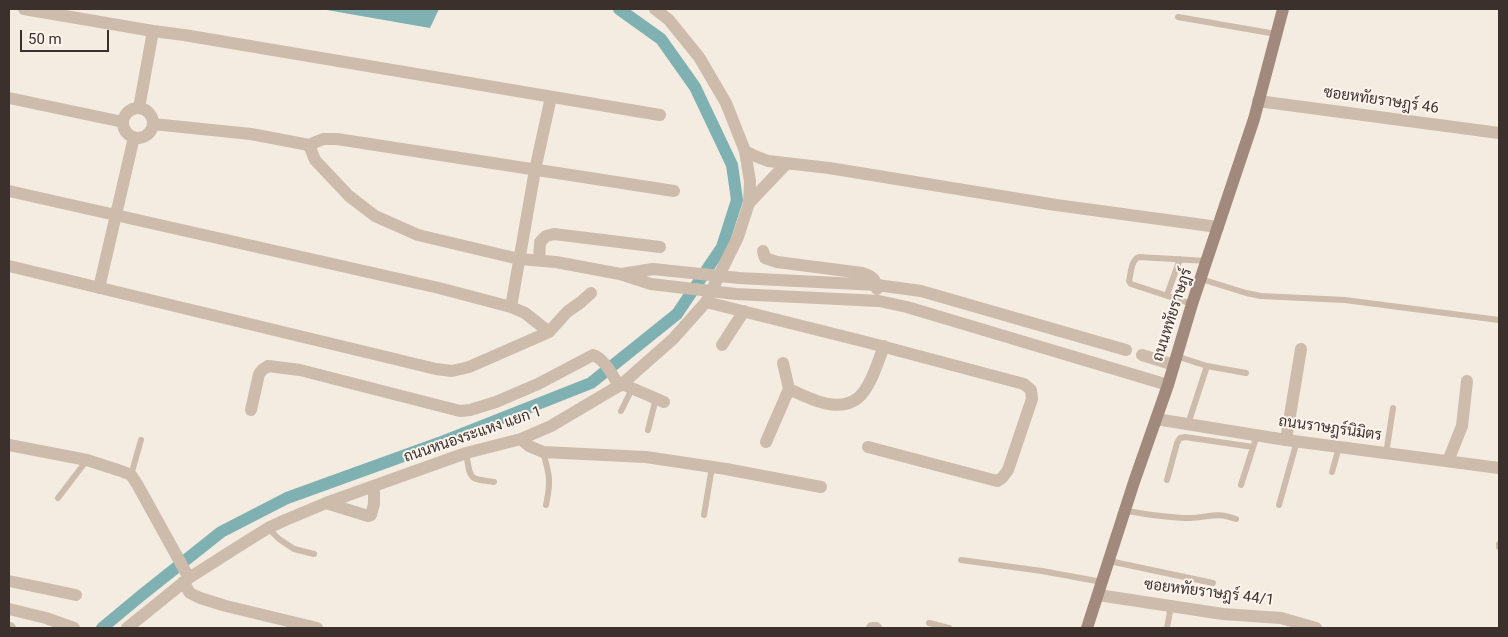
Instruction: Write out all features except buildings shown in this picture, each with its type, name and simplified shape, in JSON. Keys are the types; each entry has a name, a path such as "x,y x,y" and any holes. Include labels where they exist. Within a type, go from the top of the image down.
{"main road":[{"name":"ถนนหทัยราษฎร์","path":"1087,628 1168,385 1192,304 1258,102 1283,9"}],"street":[{"path":"24,9 660,115"},
{"name":"ถนนหนองระแหง แยก 1","path":"128,628 186,580 268,528 326,503 466,453 521,439 550,426 625,386 673,339 706,302 738,237 749,203 750,181 745,150 726,103 699,57 669,20 655,9"},
{"path":"139,108 153,31"},
{"path":"511,307 551,97"},
{"path":"9,98 123,122"},
{"name":"ซอยหทัยราษฎร์ 46","path":"1258,102 1499,133"},
{"path":"139,108 150,114 153,124 152,129 145,136 134,137 126,131 123,122 128,112 139,108"},
{"path":"153,124 251,134 309,145 323,139 337,139 674,191"},
{"path":"99,288 134,137"},
{"path":"309,145 316,160 350,196 375,216 418,236 519,259 556,262 620,274 650,284 736,294 879,301 907,306 1168,385"},
{"path":"745,150 768,161 829,168 1056,205 1218,227"},
{"path":"749,203 788,163"},
{"path":"9,190 116,216 439,288 511,307 525,313 549,332"},
{"path":"539,260 540,242 546,236 554,234 660,247"},
{"path":"763,251 765,258 777,262 862,272 875,279 879,301"},
{"path":"9,266 436,369 452,371 469,367 549,332 567,312 591,293"},
{"path":"620,274 653,269 739,278 877,284 921,291 1126,350"},
{"path":"706,302 884,346 1024,384 1032,390 1032,399 1008,470 997,481 868,447"},
{"path":"722,345 744,311"},
{"path":"789,389 815,402 835,405 850,403 859,397 866,388 884,346"},
{"path":"1105,367 1110,346"},
{"path":"1292,440 1301,349"},
{"path":"251,410 259,374 268,366 300,370 466,411 496,402 596,355 625,386 660,400"},
{"path":"1142,355 1175,360"},
{"path":"766,442 789,389 783,363"},
{"path":"1448,461 1462,426 1467,381"},
{"name":"ถนนราษฎร์นิมิตร","path":"1156,419 1188,424 1255,441 1292,440 1499,468"},
{"path":"521,439 529,446 543,452 646,457 822,487"},
{"path":"9,445 87,460 121,470 130,475 137,484 181,564 190,593 226,606 317,628"},
{"path":"326,503 368,516 373,512 374,487"},
{"path":"9,581 76,595"},
{"name":"ซอยหทัยราษฎร์ 44/1","path":"1098,595 1223,614 1281,618 1316,628"},
{"path":"9,609 46,618 74,628"}],"lane":[{"path":"1178,17 1276,34"},
{"path":"1192,304 1131,284 1129,281 1133,262 1139,257 1207,261"},
{"path":"1167,295 1180,258"},
{"path":"1200,279 1246,294 1345,300 1499,320"},
{"path":"1175,360 1246,373"},
{"path":"1188,424 1208,366"},
{"path":"621,411 625,386"},
{"path":"648,430 660,400"},
{"path":"1386,454 1393,408"},
{"path":"1167,480 1180,438 1255,441 1241,485"},
{"path":"130,475 141,440"},
{"path":"1278,505 1292,440"},
{"path":"1332,472 1339,447"},
{"path":"543,452 550,482 546,505"},
{"path":"466,453 472,478 494,482"},
{"path":"58,498 87,460"},
{"path":"704,515 712,467"},
{"path":"1126,511 1167,518 1205,517 1223,514 1236,519"},
{"path":"268,528 279,539 294,549 314,554"},
{"path":"961,560 1042,571 1102,582"},
{"path":"1109,561 1213,583"},
{"path":"1167,628 1172,606"},
{"path":"929,623 949,628"}],"water":[{"path":"321,9 439,9 430,28"}],"waterway":[{"path":"102,628 221,532 287,498 439,443 591,383 677,314 722,247 737,200 732,165 695,87 661,39 619,9"}]}
